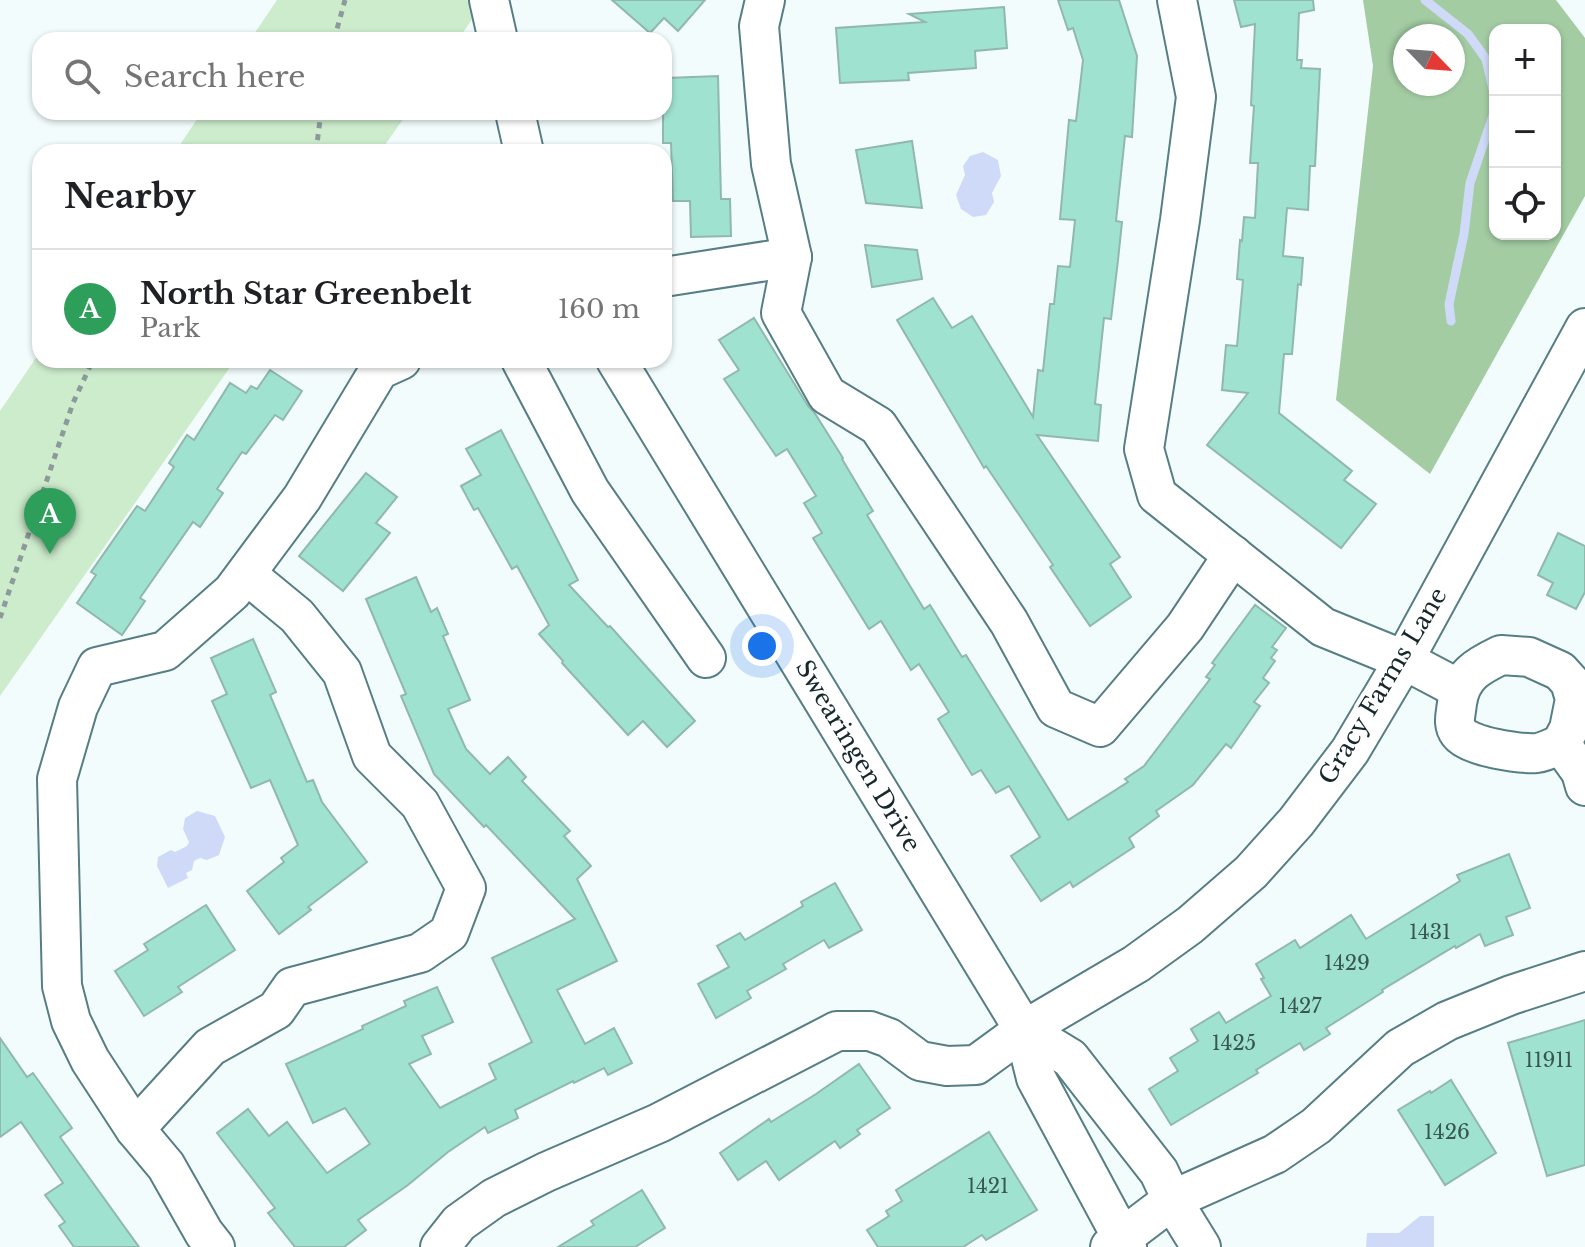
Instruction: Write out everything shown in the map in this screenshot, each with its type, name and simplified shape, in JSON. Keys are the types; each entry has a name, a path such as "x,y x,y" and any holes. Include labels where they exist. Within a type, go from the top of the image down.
{"street":[{"path":"489,0 496,32"},
{"path":"765,0 759,26 771,164 792,257 781,313 827,395 878,426 1009,622 1056,708 1100,727 1185,627 1233,555"},
{"path":"1177,0 1196,97 1144,449 1157,495 1323,627 1404,660 1459,689"},
{"path":"517,120 522,144"},
{"path":"672,276 792,257"},
{"name":"Gracy Farms Lane","path":"440,1247 459,1223 494,1198 659,1123 837,1031 870,1031 889,1038 920,1061 947,1066 976,1065 1024,1030 1136,964 1190,925 1251,872 1296,822 1350,751 1404,660 1585,328"},
{"path":"215,1247 166,1166 135,1129 90,1060 71,1021 62,986 57,779 78,707 97,667 165,651 232,592 302,498 379,370 383,368"},
{"path":"525,368 590,491 706,658"},
{"name":"Swearingen Drive","path":"621,368 1024,1030 1036,1078 1120,1244"},
{"path":"135,1129 210,1047 276,1010 292,987 420,953 449,933 466,888 420,804 372,756 342,672 297,616 246,574"},
{"path":"1501,655 1529,657 1560,671 1570,682 1575,699 1569,729 1561,744 1537,753 1497,749 1469,742 1460,735 1454,724 1459,689 1476,667 1501,655"},
{"path":"1561,744 1581,772 1585,786"},
{"path":"1120,1244 1172,1200 1275,1154 1316,1126 1400,1048 1447,1021 1511,995 1585,971"},
{"name":"Swearingen Drive","path":"1024,1030 1070,1058 1159,1172 1201,1247"}],"path":[{"path":"336,32 345,0"},
{"path":"317,144 320,120"},
{"path":"0,618 73,403 89,368"}],"green space":[{"path":"277,0 485,0 463,32 255,32"},
{"path":"1363,0 1556,0 1585,38 1585,196 1561,239 1561,24 1489,24 1489,240 1560,240 1430,474 1336,400 1373,66"},
{"path":"197,120 402,120 386,144 180,144"},
{"path":"32,364 32,368 229,368 0,696 0,411"}],"water":[{"path":"983,152 998,160 1001,176 992,193 994,202 986,215 973,217 961,209 956,195 965,175 963,166 970,156"},
{"path":"197,811 215,816 225,837 219,855 194,861 192,870 186,873 188,878 168,888 157,866 158,857 187,846 189,842 183,829 185,818"},
{"path":"1420,1216 1434,1216 1434,1247 1366,1247 1367,1233 1399,1233"}],"building":[{"path":"612,0 705,0 678,31 664,18 649,32"},
{"path":"1058,0 1119,0 1137,56 1132,137 1125,136 1116,221 1122,222 1111,319 1104,318 1095,404 1101,405 1098,441 1037,435 1120,557 1110,564 1131,597 1090,626 1050,567 1053,565 986,466 984,468 897,320 933,298 952,328 972,316 1033,417 1038,370 1043,371 1050,304 1054,304 1058,266 1070,267 1075,220 1060,219 1069,120 1076,121 1083,60 1073,28 1068,30"},
{"path":"1234,0 1313,0 1314,10 1299,13 1297,60 1302,60 1301,68 1320,69 1315,166 1310,166 1308,210 1287,208 1283,256 1303,258 1292,354 1284,354 1279,413 1352,471 1344,480 1376,504 1341,548 1207,445 1248,393 1222,390 1226,345 1237,346 1243,280 1237,279 1240,240 1244,217 1255,218 1258,163 1250,163 1255,24 1241,27"},
{"path":"1004,7 1007,48 975,51 976,68 908,73 909,80 840,83 836,28 925,22 909,14"},
{"path":"718,76 721,199 730,199 731,236 691,237 690,201 673,201 672,144 663,143 663,120 672,120 672,78"},
{"path":"912,141 922,208 866,203 856,150"},
{"path":"865,245 917,250 922,279 872,287"},
{"path":"754,318 843,458 873,511 867,515 924,609 930,605 962,657 966,655 1068,820 1128,782 1125,779 1144,766 1210,679 1206,677 1215,665 1212,663 1255,605 1286,628 1272,647 1277,650 1271,658 1275,661 1263,678 1269,683 1254,702 1260,706 1231,748 1226,744 1193,785 1156,811 1159,816 1129,838 1134,847 1073,887 1070,882 1041,901 1011,856 1040,837 1009,786 996,793 981,770 972,775 938,719 949,712 919,664 911,670 881,621 869,629 813,538 822,533 804,503 816,496 787,449 776,456 724,379 739,370 719,340"},
{"path":"270,370 302,391 283,420 275,415 246,454 242,452 217,489 223,493 200,527 193,522 140,598 145,601 122,635 77,603 96,575 91,572 137,506 145,511 174,467 169,463 187,435 194,440 230,383 246,393 251,386 257,389"},
{"path":"501,430 578,580 569,585 695,721 667,747 643,721 628,735 539,634 549,625 517,566 512,569 478,508 474,510 461,486 481,475 466,449"},
{"path":"366,473 397,497 376,523 390,533 343,591 299,556"},
{"path":"1558,533 1585,546 1585,592 1576,609 1547,595 1553,583 1538,575"},
{"path":"416,577 431,612 437,608 448,634 443,636 470,700 448,709 466,749 490,774 508,757 526,777 522,781 570,831 564,836 591,866 577,879 617,961 557,990 585,1044 614,1028 632,1063 608,1075 604,1068 573,1081 515,1110 518,1118 488,1133 485,1127 358,1220 366,1230 344,1247 295,1247 268,1213 275,1208 217,1133 248,1109 269,1136 287,1122 327,1173 370,1144 345,1108 313,1123 286,1064 363,1029 362,1026 406,1006 404,1001 437,987 453,1022 422,1036 431,1054 409,1064 440,1108 496,1079 489,1064 532,1042 492,958 575,919 434,774 401,696 406,694 366,599"},
{"path":"253,639 276,692 270,695 307,782 313,780 322,802 367,862 308,907 311,910 279,934 247,891 284,862 281,858 298,845 270,780 251,788 212,701 227,694 211,658"},
{"path":"1509,854 1530,908 1506,917 1513,935 1485,946 1480,934 1455,946 1326,1028 1330,1034 1304,1050 1300,1043 1256,1070 1258,1073 1171,1125 1149,1089 1178,1071 1170,1058 1198,1041 1191,1029 1219,1012 1226,1023 1271,996 1256,964 1295,940 1300,948 1351,915 1366,939 1460,881 1457,875"},
{"path":"835,883 862,930 829,948 824,940 783,964 786,969 747,991 751,998 716,1018 698,984 729,967 717,946 740,933 745,940"},
{"path":"206,905 235,950 178,987 182,992 144,1016 115,971 148,950 144,944"},
{"path":"1585,1020 1585,1165 1547,1176 1508,1043"},
{"path":"0,1038 27,1077 33,1073 72,1128 60,1137 139,1247 74,1247 59,1226 65,1222 45,1195 63,1183 21,1122 0,1137"},
{"path":"859,1064 890,1108 857,1130 860,1134 840,1148 835,1141 779,1180 766,1161 738,1180 720,1153"},
{"path":"1451,1080 1496,1153 1445,1185 1398,1110"},
{"path":"989,1132 1037,1210 986,1240 982,1235 963,1247 878,1247 867,1230 889,1216 886,1211 902,1201 896,1190"},
{"path":"642,1190 665,1228 635,1247 558,1247 594,1225 591,1221"}],"waterway":[{"path":"1425,0 1468,34 1486,59 1495,96"},
{"path":"1451,321 1449,304 1464,234 1470,183 1489,128"}],"place":[{"name":"North Star Greenbelt","path":"50,554"}]}
